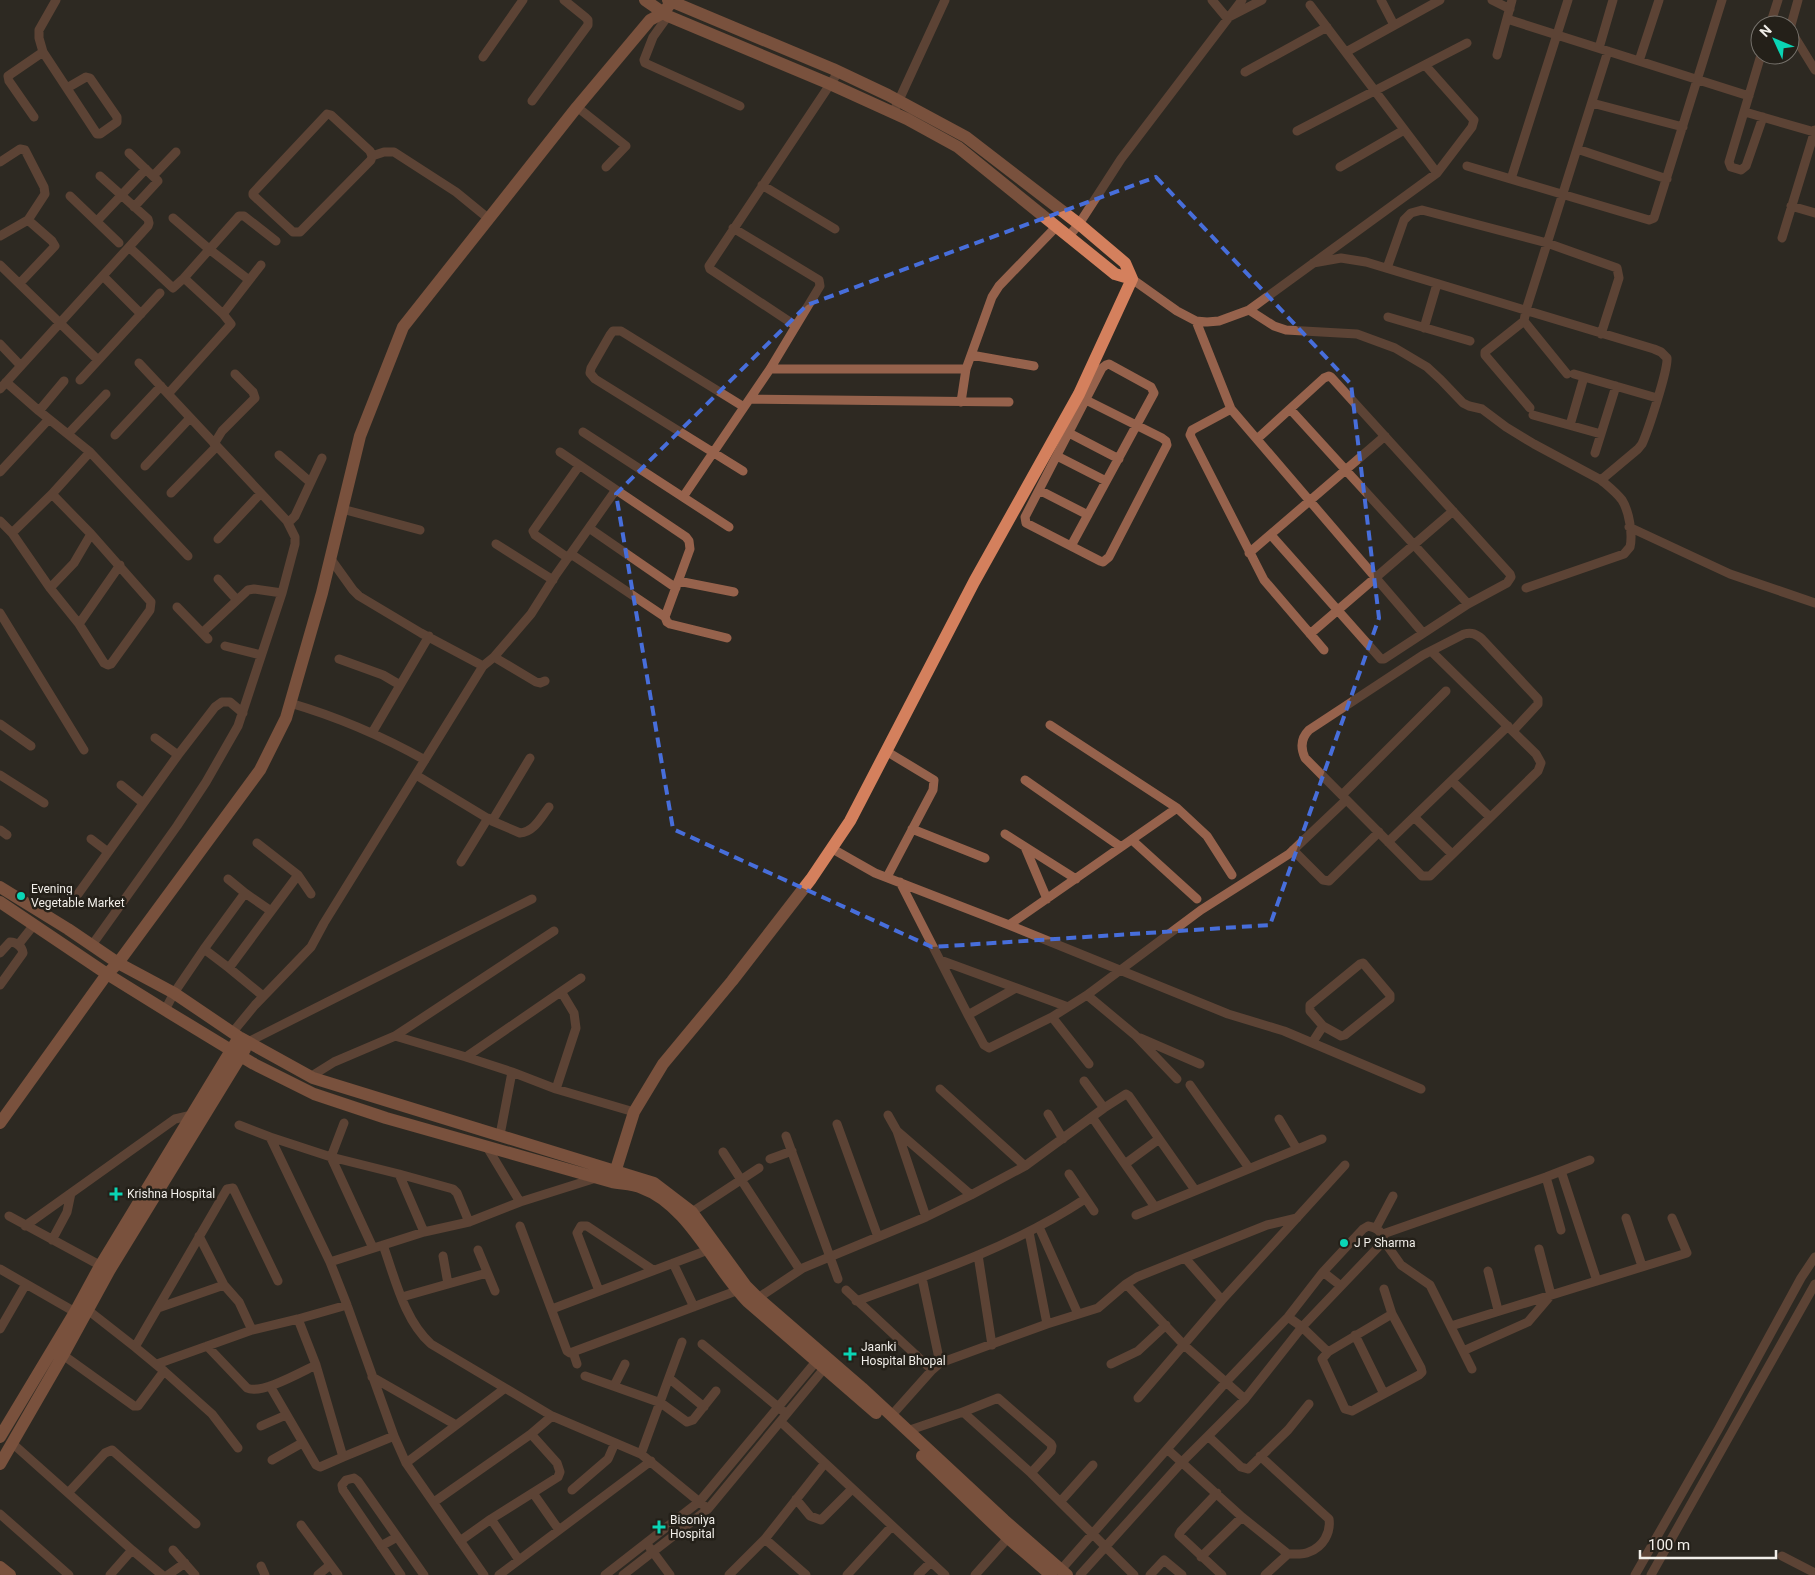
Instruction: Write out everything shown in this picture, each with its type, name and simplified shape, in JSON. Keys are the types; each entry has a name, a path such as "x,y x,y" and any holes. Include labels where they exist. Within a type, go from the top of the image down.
{"street":[{"path":"56,0 39,30 42,52 98,135 117,122 117,117 90,78 86,77 67,88"},
{"path":"483,57 523,0"},
{"path":"532,101 588,25 588,20 585,16 564,0"},
{"path":"0,1124 107,974 118,963 260,770 286,718 322,593 360,436 403,327 485,216 657,12 671,0 839,71 966,137 1079,224 1125,263 1132,279 1059,441 974,582 850,821 811,879 663,1064 634,1112 614,1176"},
{"path":"893,113 945,0"},
{"path":"1212,0 1227,18"},
{"path":"1069,236 1079,224 1121,159 1242,0"},
{"path":"1227,18 1262,0"},
{"path":"1381,0 1394,25"},
{"path":"1346,52 1440,0"},
{"path":"1492,0 1511,4 1497,55"},
{"path":"1511,180 1568,0"},
{"path":"1599,48 1613,0"},
{"path":"1640,61 1660,0"},
{"path":"1467,166 1651,220 1655,216 1667,179 1721,2 1711,0"},
{"path":"1773,15 1778,0"},
{"path":"1798,0 1791,24 1791,31 1815,70"},
{"path":"1310,5 1437,173"},
{"path":"657,12 653,37 644,60 645,63 740,106"},
{"path":"657,12 830,84 893,113 958,147 1115,274 1132,279 1177,311 1196,321 1207,322 1219,321 1249,310 1437,173 1472,127 1474,120 1425,65"},
{"path":"1507,19 1749,96"},
{"path":"1245,72 1327,27"},
{"path":"1297,131 1466,43"},
{"path":"1601,434 1570,426 1532,411 1485,355 1485,352 1524,321 1608,51"},
{"path":"34,117 9,81 8,76 42,52"},
{"path":"1758,65 1729,162 1732,166 1741,170 1746,166 1763,117"},
{"path":"796,326 710,269 710,263 839,71"},
{"path":"1592,103 1683,127"},
{"path":"577,107 626,146 606,167"},
{"path":"1745,112 1815,131 1782,238"},
{"path":"327,114 331,115 370,151 372,156 372,160 300,232 293,232 253,196 253,193 327,114"},
{"path":"1340,167 1404,130"},
{"path":"0,162 20,149 25,150 44,187 45,194 28,220 0,236"},
{"path":"1577,150 1667,179"},
{"path":"97,221 121,195 176,152"},
{"path":"372,156 384,152 394,152 456,192 485,216"},
{"path":"128,153 157,182 134,207"},
{"path":"100,176 149,223 3,385 90,452 188,556"},
{"path":"762,185 835,230"},
{"path":"70,196 119,243"},
{"path":"1791,206 1815,212"},
{"path":"1387,268 1404,220 1411,213 1422,210 1547,243 1616,268 1619,278 1601,334"},
{"path":"129,247 171,287 175,287 237,217 241,215 276,241"},
{"path":"173,218 249,280"},
{"path":"20,284 55,246 52,241 28,220"},
{"path":"960,402 966,369 992,297 999,286 1056,226"},
{"path":"683,497 770,369 820,286 819,280 733,228"},
{"path":"1313,262 1341,258 1353,259 1654,349 1665,355 1667,361 1642,444 1601,480"},
{"path":"0,265 98,360"},
{"path":"223,314 261,265"},
{"path":"103,276 141,314"},
{"path":"168,394 230,327 230,322 223,314 184,278"},
{"path":"1424,328 1437,284"},
{"path":"80,380 160,293"},
{"path":"1249,310 1274,326 1286,330 1358,334 1396,348 1427,367 1463,403 1482,409 1506,427 1534,444 1601,480 1618,495 1625,507 1629,524 1631,544 1624,554 1526,588"},
{"path":"1388,317 1470,342"},
{"path":"1196,321 1231,409 1424,633"},
{"path":"1524,321 1571,374 1657,398"},
{"path":"742,471 592,377 590,368 613,331 621,331 747,403 1009,402"},
{"path":"0,344 21,366"},
{"path":"971,355 1034,366"},
{"path":"92,945 206,782 236,730 282,593 296,541 287,521 140,363"},
{"path":"1070,546 1119,459 1137,425 1154,392 1154,389 1110,364 1102,368 1068,433 1059,441 1057,456 1025,522 1070,546 1104,562 1109,557 1167,445 1166,441 1162,438 1137,425 1086,400"},
{"path":"770,369 966,369"},
{"path":"172,493 215,445 222,431 255,398 253,392 235,374"},
{"path":"1257,439 1324,378 1329,376 1510,574 1510,577 1506,583 1468,604 1384,659 1379,659 1271,535"},
{"path":"1570,426 1584,377"},
{"path":"39,411 64,381"},
{"path":"115,436 161,386"},
{"path":"1595,453 1616,386"},
{"path":"68,434 106,394"},
{"path":"1231,409 1192,430 1190,435 1267,585 1324,650"},
{"path":"1290,409 1468,604"},
{"path":"145,466 190,418"},
{"path":"0,472 49,419"},
{"path":"583,432 729,527"},
{"path":"1068,433 1119,459"},
{"path":"1249,553 1385,436"},
{"path":"12,534 90,452"},
{"path":"560,452 615,491 682,534 689,541 690,549 665,617"},
{"path":"279,455 310,482"},
{"path":"1057,456 1106,482"},
{"path":"287,521 295,516 322,458"},
{"path":"579,466 533,531 535,535 665,617 670,624 727,638"},
{"path":"1039,490 1088,515"},
{"path":"105,1268 235,1053 240,1038 263,996 311,947 483,666 494,657 531,614 615,491"},
{"path":"218,539 260,493"},
{"path":"0,521 12,534 50,588 79,624 104,664 111,664 152,606 147,596 120,565 52,494"},
{"path":"342,509 420,530"},
{"path":"1310,634 1453,511"},
{"path":"1629,524 1730,574 1815,603"},
{"path":"589,528 677,584 734,592"},
{"path":"50,588 74,563 91,534"},
{"path":"496,544 553,580"},
{"path":"330,558 359,596 483,666"},
{"path":"79,624 120,565"},
{"path":"218,579 237,600"},
{"path":"177,607 205,636 237,600 250,589 282,593"},
{"path":"0,613 84,750"},
{"path":"1388,842 1452,781 1510,728 1538,704 1538,699 1482,639 1474,633 1469,632 1431,651 1309,730 1304,735 1301,746 1305,758 1379,832 1388,842 1422,876 1426,877 1430,876 1538,771 1541,762 1536,754 1510,728 1431,651"},
{"path":"372,733 429,636"},
{"path":"225,646 261,655"},
{"path":"494,657 536,682 545,681"},
{"path":"339,659 383,675 400,685"},
{"path":"900,882 984,1045 989,1048 1052,1016 1087,995 1201,910 1293,850 1446,691"},
{"path":"78,894 178,755 218,704 230,702 243,713"},
{"path":"290,703 323,712 384,737 425,760"},
{"path":"0,724 32,746"},
{"path":"1050,725 1177,808 1207,836 1232,875"},
{"path":"155,738 178,755"},
{"path":"886,751 934,780 932,790 887,877"},
{"path":"461,862 530,758"},
{"path":"0,774 44,803"},
{"path":"416,775 515,832 525,833 534,827 549,807"},
{"path":"1025,780 1121,847"},
{"path":"1452,781 1490,817"},
{"path":"121,785 143,803"},
{"path":"1010,925 1177,808"},
{"path":"1414,817 1452,854"},
{"path":"912,828 986,858"},
{"path":"1293,850 1323,880 1329,881 1379,832"},
{"path":"1005,834 1076,878"},
{"path":"91,839 108,852"},
{"path":"1132,840 1197,900"},
{"path":"257,843 298,875 311,894"},
{"path":"1025,846 1047,899"},
{"path":"831,848 875,873 1010,925 1228,1014 1284,1031 1421,1089"},
{"path":"229,968 298,875"},
{"path":"228,879 270,911"},
{"path":"0,887 118,963 174,993 240,1038 310,1077 500,1135 614,1176 640,1187 666,1202 684,1219 736,1291 891,1416 1059,1574"},
{"path":"164,1010 244,893"},
{"path":"240,1038 532,899"},
{"path":"0,902 33,926 164,1010 235,1053 314,1094 386,1118 597,1177"},
{"path":"18,945 33,926"},
{"path":"310,1077 334,1062 395,1036 554,931"},
{"path":"0,953 10,942 18,945 22,950 22,955 0,985"},
{"path":"204,949 263,996"},
{"path":"940,960 1068,1007"},
{"path":"1363,963 1390,994 1390,999 1344,1035 1341,1036 1322,1026 1310,1011 1310,1005 1363,963"},
{"path":"466,1058 581,978"},
{"path":"968,1015 1016,988"},
{"path":"556,1089 576,1028 574,1013 562,993"},
{"path":"1087,995 1134,1035 1177,1079"},
{"path":"1052,1016 1089,1064"},
{"path":"1312,1043 1322,1026"},
{"path":"1134,1035 1200,1064"},
{"path":"395,1036 512,1072 556,1089 634,1112"},
{"path":"0,1437 81,1309 192,1115 235,1053"},
{"path":"500,1135 512,1072"},
{"path":"1084,1081 1104,1108"},
{"path":"1190,1085 1248,1168"},
{"path":"940,1089 1025,1166"},
{"path":"758,1298 800,1270 926,1216 971,1195 1025,1166 1104,1108 1128,1094 1195,1190"},
{"path":"1048,1114 1064,1139"},
{"path":"26,1226 175,1119 192,1115"},
{"path":"888,1115 897,1131 926,1216"},
{"path":"1092,1117 1155,1207"},
{"path":"1279,1120 1297,1149"},
{"path":"344,1123 331,1157 373,1248"},
{"path":"838,1124 878,1237"},
{"path":"240,1125 331,1157 452,1189 458,1193 469,1222"},
{"path":"897,1131 971,1195"},
{"path":"786,1136 838,1279"},
{"path":"270,1137 330,1262 394,1436 406,1463 484,1575"},
{"path":"1125,1164 1159,1139"},
{"path":"1136,1214 1322,1139"},
{"path":"487,1147 520,1202"},
{"path":"770,1159 792,1151"},
{"path":"723,1152 800,1270"},
{"path":"1381,1234 1590,1160"},
{"path":"1138,1398 1222,1300 1345,1165"},
{"path":"692,1212 759,1168"},
{"path":"1561,1171 1597,1281"},
{"path":"399,1174 424,1232"},
{"path":"1068,1174 1094,1211"},
{"path":"330,1262 424,1232 469,1222 520,1202 597,1177 614,1176 654,1183 692,1212 746,1286 886,1422 1008,1538 1059,1574"},
{"path":"1546,1177 1562,1230"},
{"path":"135,1347 227,1189 233,1188 278,1281"},
{"path":"52,1240 67,1212 71,1193"},
{"path":"1080,1575 1182,1462 1245,1399 1302,1328 1341,1286 1381,1234 1393,1196"},
{"path":"856,1301 922,1278 1029,1232 1085,1199"},
{"path":"8,1216 105,1268"},
{"path":"891,1416 940,1363 1047,1324 1098,1308 1137,1277 1267,1225 1298,1218"},
{"path":"1626,1218 1642,1266"},
{"path":"1451,1326 1687,1253 1672,1218"},
{"path":"520,1226 570,1353 736,1291"},
{"path":"599,1291 578,1233 581,1226 587,1226 653,1270"},
{"path":"1059,1574 1226,1382 1288,1316 1323,1272 1368,1226 1381,1234 1401,1265 1430,1285 1472,1369"},
{"path":"1039,1227 1078,1314"},
{"path":"1029,1232 1047,1324"},
{"path":"199,1236 224,1286 239,1302 252,1330"},
{"path":"383,1244 402,1297 415,1326 426,1340 504,1389 552,1416 641,1454 708,1509"},
{"path":"1539,1249 1551,1295"},
{"path":"478,1250 495,1291"},
{"path":"552,1309 708,1250"},
{"path":"978,1254 992,1345"},
{"path":"443,1256 448,1284"},
{"path":"1635,1575 1815,1257"},
{"path":"1185,1258 1222,1300"},
{"path":"673,1263 694,1307"},
{"path":"0,1269 26,1284 81,1309 135,1347 157,1364 212,1414 238,1448"},
{"path":"1488,1271 1498,1310"},
{"path":"402,1297 487,1272"},
{"path":"1323,1272 1341,1286"},
{"path":"922,1278 940,1363"},
{"path":"0,1329 26,1284"},
{"path":"1126,1284 1184,1346 1245,1399"},
{"path":"1651,1575 1815,1284"},
{"path":"158,1308 224,1286"},
{"path":"1384,1289 1392,1314 1422,1372 1352,1411 1345,1409 1322,1359 1328,1352 1392,1314"},
{"path":"846,1290 932,1370"},
{"path":"1463,1351 1528,1322 1551,1295"},
{"path":"157,1364 252,1330 347,1305"},
{"path":"0,1464 63,1355 81,1309"},
{"path":"1288,1316 1328,1352"},
{"path":"298,1319 316,1365 343,1456"},
{"path":"1111,1364 1138,1352 1166,1325"},
{"path":"1355,1335 1384,1394"},
{"path":"641,1454 682,1342"},
{"path":"702,1344 779,1407 784,1418 825,1463 945,1575"},
{"path":"207,1346 246,1388 253,1390 270,1386 316,1365"},
{"path":"573,1352 578,1364"},
{"path":"63,1355 136,1407 140,1406 164,1371"},
{"path":"605,1575 700,1501 779,1407 824,1361"},
{"path":"624,1575 708,1509 784,1418 824,1361"},
{"path":"614,1386 625,1364"},
{"path":"585,1376 661,1403 687,1422 692,1420 716,1391"},
{"path":"372,1377 456,1425"},
{"path":"670,1379 704,1407"},
{"path":"270,1386 302,1443 318,1466 394,1436"},
{"path":"406,1463 504,1389"},
{"path":"907,1431 998,1398 1052,1446 1051,1452 1032,1473"},
{"path":"1208,1436 1241,1467 1248,1469 1288,1430 1309,1404"},
{"path":"963,1412 1032,1473 1134,1575"},
{"path":"261,1426 286,1414"},
{"path":"434,1502 531,1434 552,1416"},
{"path":"460,1541 490,1519 558,1476 560,1472 557,1463 531,1434"},
{"path":"12,1443 162,1575"},
{"path":"272,1460 302,1443"},
{"path":"572,1490 608,1459 616,1443"},
{"path":"1167,1449 1288,1554 1304,1554 1316,1549 1327,1536 1330,1528 1329,1520 1260,1456"},
{"path":"68,1493 110,1450 196,1524"},
{"path":"499,1575 651,1461"},
{"path":"729,1575 765,1539 825,1463"},
{"path":"1060,1502 1093,1464"},
{"path":"401,1575 343,1490 342,1485 346,1480 354,1478 358,1481 424,1575"},
{"path":"796,1499 810,1516 821,1520 852,1488"},
{"path":"533,1493 559,1530"},
{"path":"1217,1494 1179,1535 1222,1575"},
{"path":"0,1514 70,1575"},
{"path":"1201,1557 1242,1516"},
{"path":"490,1519 519,1560"},
{"path":"301,1525 338,1575"},
{"path":"846,1575 892,1526"},
{"path":"381,1546 397,1536"},
{"path":"975,1575 1008,1538"},
{"path":"765,1539 806,1575"},
{"path":"647,1544 670,1575"},
{"path":"110,1575 132,1550"},
{"path":"173,1550 195,1575"},
{"path":"1265,1575 1288,1554"},
{"path":"1782,1556 1815,1573"},
{"path":"1150,1575 1164,1560 1182,1575"},
{"path":"918,1575 931,1562"},
{"path":"168,1575 184,1563"},
{"path":"318,1575 330,1565"},
{"path":"261,1566 265,1575"},
{"path":"0,1567 10,1575"}],"highlighted area":[{"path":"1156,177 1351,384 1379,618 1270,925 932,947 673,829 616,494 807,305"}],"place":[{"name":"Evening Vegetable Market","path":"21,896"},
{"name":"Krishna Hospital","path":"116,1194"},
{"name":"J P Sharma","path":"1344,1243"},
{"name":"Jaanki Hospital Bhopal","path":"850,1354"},
{"name":"Bisoniya Hospital","path":"659,1527"}]}
